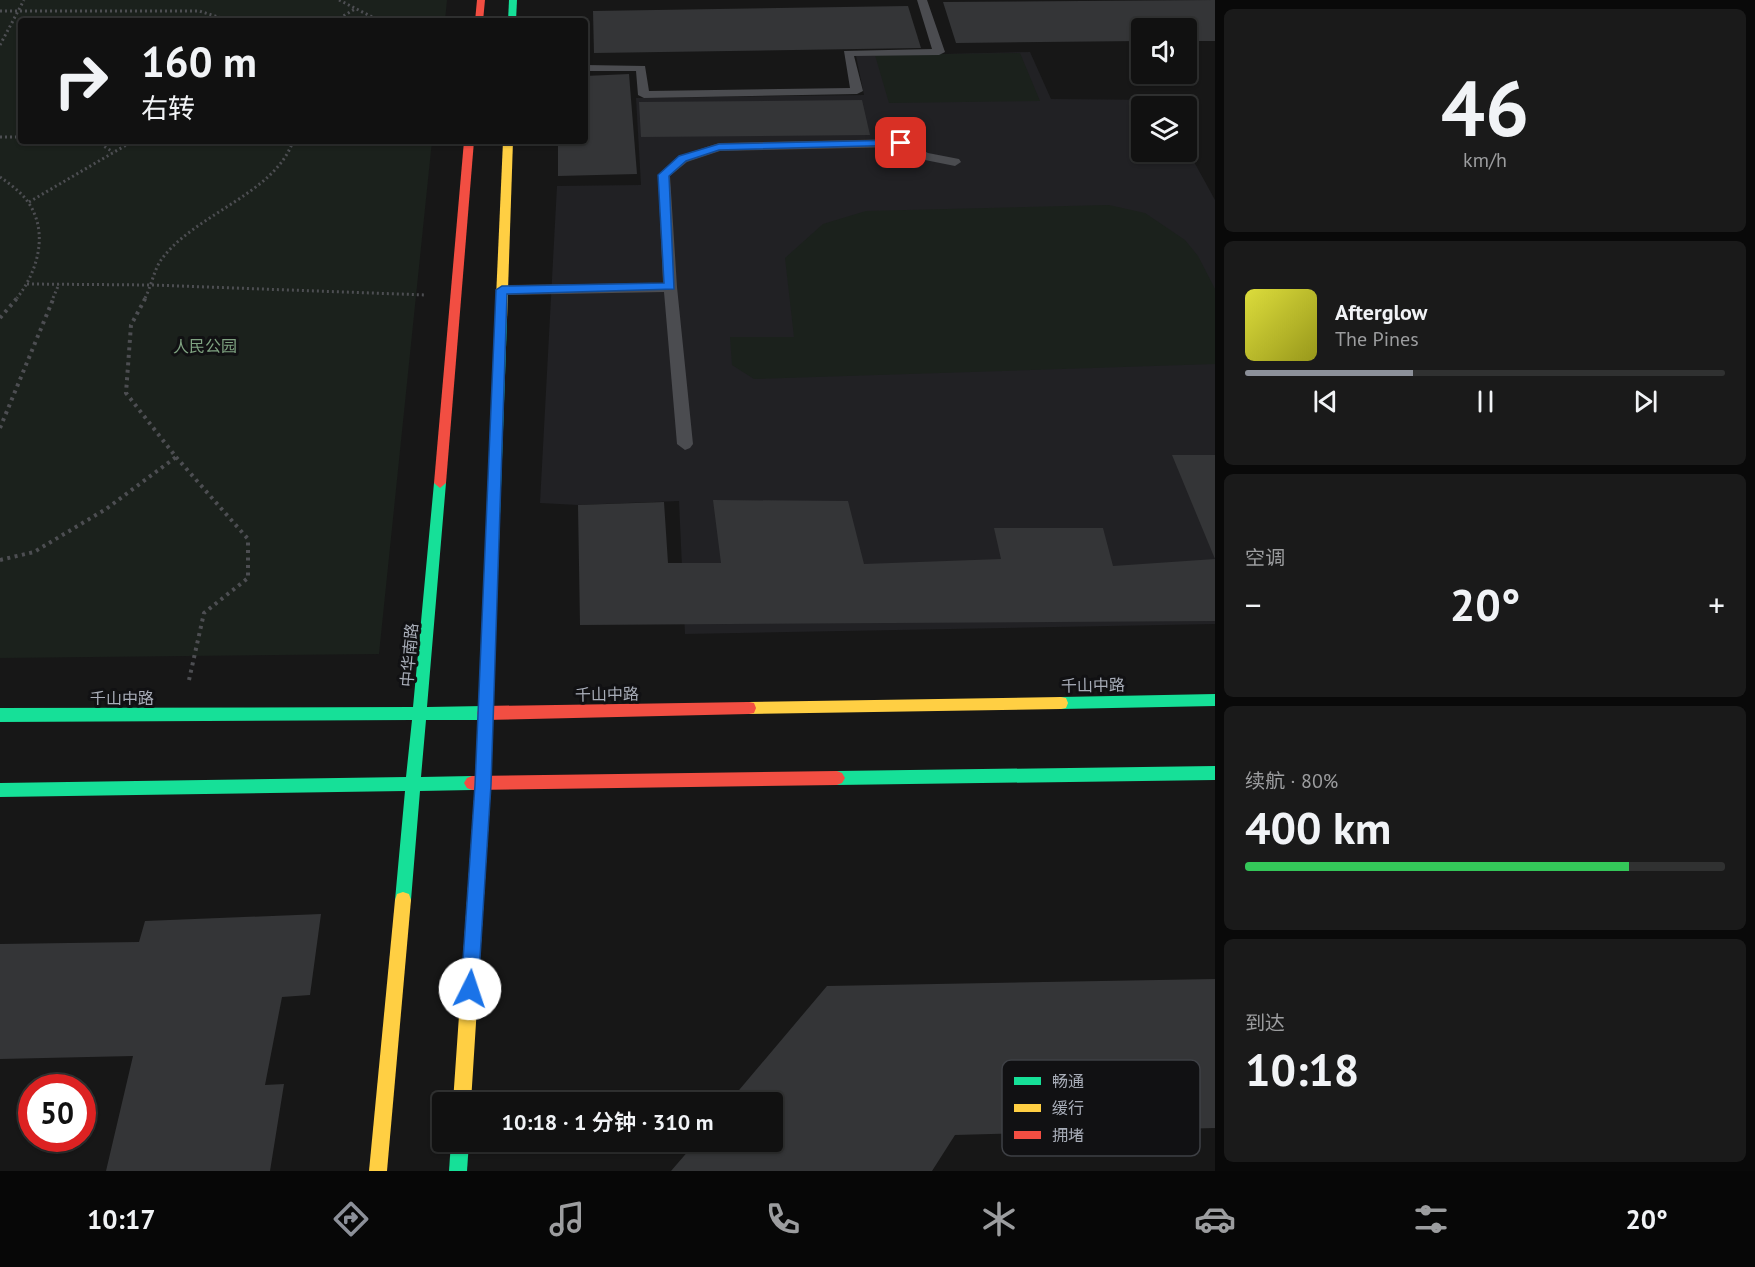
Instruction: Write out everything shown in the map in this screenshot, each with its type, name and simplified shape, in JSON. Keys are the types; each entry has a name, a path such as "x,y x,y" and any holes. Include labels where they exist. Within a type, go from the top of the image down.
{"main road":[{"path":"479,18 481,0"},
{"path":"512,18 513,0"},
{"name":"中华南路","path":"378,1171 415,784 469,144"},
{"path":"463,1092 483,785 508,144"},
{"name":"千山中路","path":"0,715 421,714 1215,700"},
{"path":"0,790 1215,773"},
{"path":"458,1171 459,1152"}],"lane":[{"path":"588,68 640,68 644,95 857,91 849,53 939,52 922,0"},
{"path":"685,444 670,287 664,175 683,159 719,147 901,143 924,156 955,162"},
{"path":"502,290 670,287"}],"path":[{"path":"0,45 24,0"},
{"path":"339,0 374,18"},
{"path":"340,18 355,9"},
{"path":"0,11 199,11 221,18"},
{"path":"0,137 18,137"},
{"path":"101,144 113,152"},
{"path":"29,202 128,144"},
{"path":"182,715 204,613 248,578 248,539 176,457 126,393 131,325 152,285 160,261 199,223 244,197 288,156 291,144"},
{"path":"0,177 29,202 41,234 33,272 27,284 0,318"},
{"path":"27,284 152,285 416,295 456,293"},
{"path":"0,428 59,284"},
{"path":"0,560 34,552 106,509 176,457"}],"shaded area":[{"path":"1030,52 1051,99 1131,100 1131,162 1194,162 1215,200 1215,624 685,634 679,501 578,505 540,503 557,186 641,185 636,98 864,95 856,56"}],"green space":[{"name":"人民公园","path":"0,0 447,0 445,18 18,18 18,144 432,144 379,654 0,658"},
{"path":"1020,53 1040,101 889,103 875,55"},
{"path":"1109,205 1145,213 1185,240 1198,256 1215,289 1215,364 754,379 732,365 730,337 794,337 785,258 823,224 866,211"}],"building":[{"path":"1215,0 1215,41 1197,41 1197,18 1131,18 1131,41 956,43 943,2"},
{"path":"908,6 921,48 594,53 593,11"},
{"path":"629,74 637,174 558,176 558,144 588,144 588,76"},
{"path":"862,100 870,135 641,137 639,102"},
{"path":"1172,455 1215,455 1215,559"},
{"path":"713,500 848,501 864,564 1001,559 994,528 1103,528 1113,566 1215,559 1215,621 580,625 578,505 664,502 668,563 721,563"},
{"path":"321,914 310,995 282,997 265,1085 284,1084 270,1171 106,1171 133,1056 0,1059 0,944 139,942 145,921"},
{"path":"1215,979 1215,1128 1200,1128 1200,1060 1002,1060 1002,1134 955,1135 932,1171 671,1171 687,1152 783,1152 783,1092 737,1092 827,986"}],"traffic: fast":[{"path":"512,18 513,0"},
{"path":"488,654 501,320"},
{"path":"403,900 440,483"},
{"path":"1061,703 1215,700"},
{"path":"0,715 484,713"},
{"path":"837,778 1215,773"},
{"path":"0,790 472,783"},
{"path":"458,1171 459,1152"}],"traffic: slow":[{"path":"501,320 508,144"},
{"path":"463,1092 483,785 488,654"},
{"path":"749,708 1061,703"},
{"path":"378,1171 403,900"}],"traffic: jam":[{"path":"479,18 481,0"},
{"path":"440,483 469,144"},
{"path":"484,713 749,708"},
{"path":"472,783 837,778"}],"route":[{"path":"470,989 483,785 502,290 670,287 664,175 683,159 719,147 901,143"}]}
